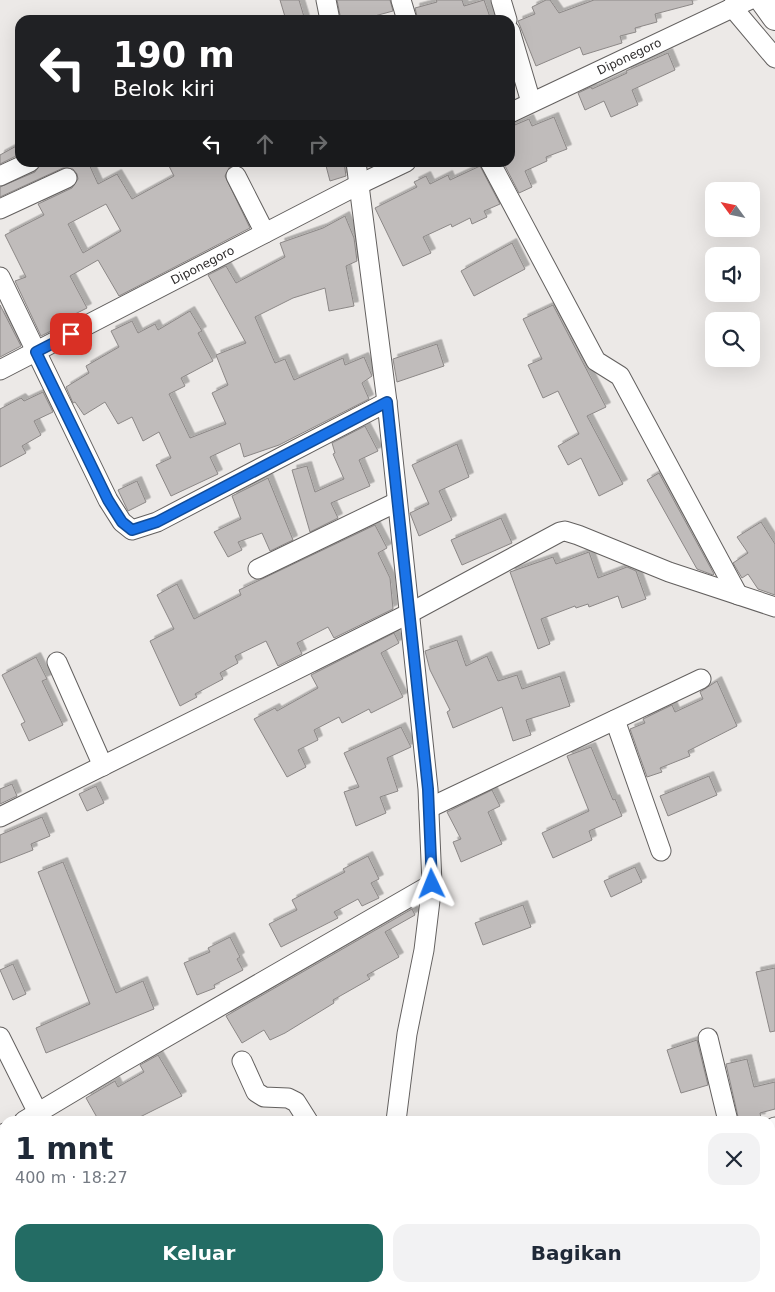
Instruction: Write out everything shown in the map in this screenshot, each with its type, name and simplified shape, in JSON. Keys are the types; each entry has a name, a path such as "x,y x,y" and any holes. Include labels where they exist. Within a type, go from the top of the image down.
{"street":[{"path":"326,0 329,15"},
{"path":"401,0 406,15"},
{"path":"501,0 506,15"},
{"path":"762,0 775,18"},
{"path":"740,4 775,58"},
{"name":"Diponegoro","path":"515,110 740,4"},
{"path":"515,48 531,102"},
{"path":"0,176 19,167"},
{"path":"357,167 387,402 429,808 432,884 424,950 407,1034 397,1116"},
{"name":"Diponegoro","path":"0,370 396,167"},
{"path":"493,167 596,361 620,376 738,595"},
{"path":"236,176 265,233"},
{"path":"0,209 67,178"},
{"path":"0,277 108,500 122,522 132,530 157,522 387,402"},
{"path":"258,569 397,502"},
{"path":"0,817 408,614 565,531 669,572 775,608"},
{"path":"57,662 103,766"},
{"path":"429,808 701,679"},
{"path":"615,720 661,851"},
{"path":"33,1116 432,884"},
{"path":"0,1037 31,1116"},
{"path":"708,1038 727,1116"},
{"path":"242,1061 256,1092 264,1097 288,1098 296,1102 305,1116"}],"building":[{"path":"280,0 299,0 304,15 284,15"},
{"path":"337,0 390,0 393,11 378,15 340,15"},
{"path":"436,0 462,0 464,6 484,0 489,15 417,15 415,8 437,2"},
{"path":"550,0 559,13 594,0 692,0 693,4 655,14 657,22 635,28 636,32 620,36 622,43 583,55 580,47 536,66 518,21 535,14 532,7"},
{"path":"668,53 675,70 632,90 638,105 611,117 604,101 585,110 578,93 591,87 592,89 627,73 626,71"},
{"path":"554,117 567,149 546,157 547,161 525,171 532,187 519,193 506,167 515,167 515,125 529,119 532,126"},
{"path":"15,147 15,156 0,164 0,155"},
{"path":"38,167 90,167 98,184 117,174 132,199 174,176 170,167 230,167 225,176 250,228 119,296 98,260 70,276 87,308 65,319 67,323 41,336 15,281 26,277 5,235 44,215 38,204 72,188 78,179 77,174 73,169 63,168 0,197 0,187 35,172","holes":["106,204 121,231 83,253 68,224"]},
{"path":"326,167 345,167 346,176 330,181"},
{"path":"481,167 500,204 484,211 487,217 472,224 470,218 452,227 451,224 423,237 431,253 403,266 375,208 417,187 414,182 426,176 430,184 448,175 450,180"},
{"path":"345,216 354,238 357,261 346,266 354,306 329,311 325,288 293,298 255,317 275,363 285,359 294,380 343,358 345,365 364,357 372,376 362,383 369,399 279,445 244,457 240,443 210,457 218,474 171,496 156,465 171,458 159,432 143,441 132,417 118,424 105,402 84,415 75,402 73,403 66,387 89,373 86,366 119,347 111,331 132,321 138,333 155,324 158,330 190,311 202,331 198,333 213,361 181,378 185,386 169,394 190,438 226,424 212,393 228,385 216,355 246,343 208,275 226,266 236,283 285,257 280,243 323,228"},
{"path":"512,243 525,269 474,296 461,271"},
{"path":"0,305 21,346 0,357"},
{"path":"553,305 606,407 587,416 623,484 599,496 581,458 568,465 558,446 579,434 558,391 543,398 528,365 542,359 523,319"},
{"path":"437,344 444,366 397,382 393,359"},
{"path":"43,392 53,412 34,421 41,435 22,446 26,453 0,467 0,409 21,398 24,401"},
{"path":"365,426 378,451 359,460 370,486 331,503 338,518 310,532 292,470 307,466 315,492 344,479 333,454 335,453 332,443"},
{"path":"457,444 469,477 439,491 452,520 419,536 410,513 429,504 412,465"},
{"path":"659,473 713,575 697,569 647,480"},
{"path":"268,478 293,540 270,551 262,533 238,542 242,550 228,557 214,532 241,519 232,496"},
{"path":"137,481 146,502 128,511 118,490"},
{"path":"501,518 512,543 462,565 451,540"},
{"path":"761,522 775,544 775,595 758,589 748,574 742,578 733,563 748,553 737,537"},
{"path":"375,525 387,548 378,553 390,578 393,609 334,638 328,627 297,643 302,654 278,666 266,641 235,656 238,663 220,673 223,679 195,694 197,697 180,706 150,641 174,629 157,595 177,584 194,619 241,595 239,590"},
{"path":"589,552 598,578 627,567 636,571 646,599 622,608 618,596 589,607 588,604 576,608 575,606 541,619 550,644 538,649 510,572 553,557 556,564"},
{"path":"394,633 399,643 381,653 403,697 371,713 369,709 342,723 339,717 314,730 318,740 298,750 306,767 287,777 254,719 275,708 277,711 318,688 311,675"},
{"path":"457,640 466,666 487,656 498,681 517,675 522,689 560,676 570,706 526,720 531,735 513,741 502,707 453,728 447,712 450,710 430,670 425,651"},
{"path":"36,657 47,679 42,681 63,725 29,741 21,724 25,722 2,675"},
{"path":"717,681 737,726 688,751 690,756 660,768 662,772 647,777 630,729 645,723 643,719 672,705 675,712 703,699 700,692"},
{"path":"401,727 411,747 387,758 398,791 380,797 386,813 356,826 344,792 359,787 344,753"},
{"path":"591,747 613,800 615,799 622,816 589,831 592,840 553,858 542,833 589,811 567,756"},
{"path":"709,776 717,795 668,816 660,796"},
{"path":"12,784 17,796 0,804 0,789"},
{"path":"96,786 104,803 87,811 79,794"},
{"path":"492,790 500,806 488,812 502,844 461,862 453,842 461,839 447,812"},
{"path":"42,817 50,836 31,844 33,850 0,863 0,835"},
{"path":"368,856 379,879 371,883 379,898 362,906 358,899 334,912 338,918 281,947 269,924 297,910 292,900 345,872 343,869"},
{"path":"63,862 116,993 143,981 154,1009 46,1053 36,1028 90,1004 38,872"},
{"path":"635,867 642,882 611,897 604,881"},
{"path":"523,905 531,927 483,945 475,923"},
{"path":"412,909 415,915 385,932 399,957 367,975 370,979 333,1000 334,1003 285,1033 270,1040 264,1030 242,1043 226,1016"},
{"path":"230,937 240,957 237,959 243,970 214,985 215,988 197,995 184,963 210,952 208,948"},
{"path":"13,964 26,994 13,1000 0,970"},
{"path":"775,968 775,1031 770,1032 756,972"},
{"path":"697,1040 708,1085 681,1093 667,1050"},
{"path":"158,1055 182,1096 142,1116 96,1116 86,1098 115,1081 118,1087 144,1072 140,1065"},
{"path":"747,1059 754,1087 775,1082 775,1109 760,1113 761,1116 738,1116 726,1064"}],"route":[{"path":"71,334 36,352 115,514 125,526 132,530 137,530 157,522 387,402 428,789 432,884"}]}
